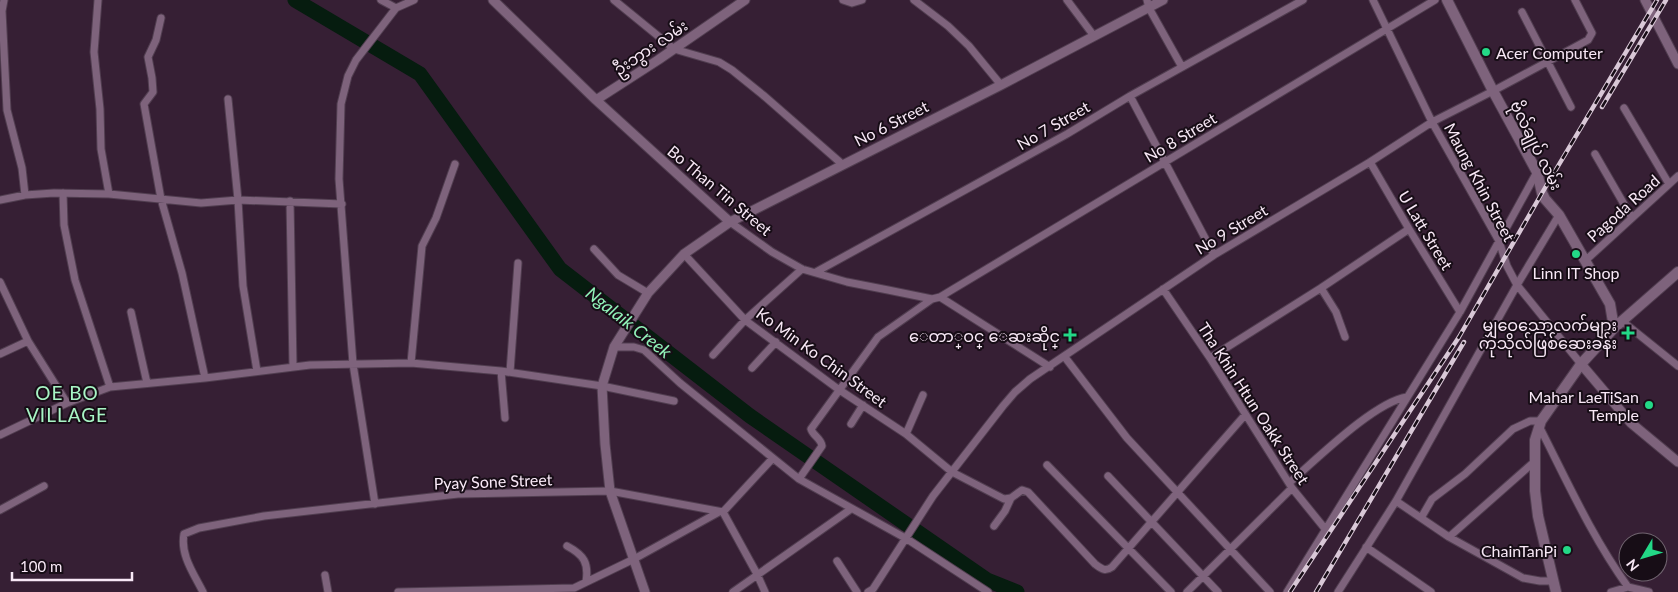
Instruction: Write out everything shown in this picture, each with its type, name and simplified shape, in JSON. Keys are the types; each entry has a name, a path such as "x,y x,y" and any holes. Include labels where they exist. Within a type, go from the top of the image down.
{"main road":[{"name":"ဗိုလ်ချုပ် လမ်း","path":"1447,0 1492,91 1537,172 1542,193 1559,215 1610,304 1614,328"},
{"path":"1556,592 1538,516 1534,462 1535,440 1540,424 1581,364 1614,328 1678,272"}],"street":[{"path":"4,0 2,11 7,110 22,168 26,195"},
{"path":"98,0 94,52 100,109 100,149 108,194"},
{"path":"381,0 393,11"},
{"path":"375,504 353,364 339,179 341,104 348,76 356,60 393,11 414,0"},
{"name":"Bo Than Tin Street","path":"493,0 596,100 730,222 772,252 802,269 847,282 936,298 1050,366"},
{"path":"614,0 674,49 719,62 732,70 763,94 842,164"},
{"name":"ဦးဘွား လမ်း","path":"596,100 745,0"},
{"path":"843,0 852,3 862,0"},
{"path":"914,0 948,26 969,46 1001,84"},
{"path":"1067,0 1094,36"},
{"name":"No 6 Street","path":"602,386 614,347 648,293 684,254 730,222 1094,36 1148,4 1163,0"},
{"name":"No 7 Street","path":"816,272 1067,134 1130,96 1302,0"},
{"name":"Maung Khin Street","path":"1373,0 1432,122 1499,241 1507,266 1517,285 1581,364"},
{"name":"No 8 Street","path":"800,477 822,446 819,438 812,433 811,428 878,337 936,298 1165,163 1435,0"},
{"name":"No 9 Street","path":"872,591 933,496 985,428 1015,392 1030,379 1214,255 1370,162 1432,122 1586,40 1592,33 1575,0"},
{"path":"1644,0 1678,64"},
{"path":"1148,4 1182,67"},
{"path":"1522,12 1571,108"},
{"path":"161,18 156,40 148,57 153,92 144,104 161,199 182,273 204,378"},
{"path":"1130,96 1214,255"},
{"path":"228,99 238,200 243,286 257,371"},
{"path":"1624,108 1669,184"},
{"path":"1596,154 1632,218"},
{"name":"U Latt Street","path":"1370,162 1460,312"},
{"path":"411,363 422,246 436,218 455,164"},
{"path":"1286,592 1460,312 1537,172"},
{"name":"Pagoda Road","path":"1586,260 1678,176"},
{"path":"63,193 64,225 75,280 110,388"},
{"path":"0,200 26,195 63,193 108,194 202,203 238,200 342,204"},
{"path":"290,201 293,366"},
{"path":"1338,592 1396,501 1517,285 1559,215"},
{"path":"1210,358 1321,288 1409,229"},
{"path":"594,249 618,275 648,293"},
{"name":"Ko Min Ko Chin Street","path":"684,254 745,320 838,389 906,434 952,472 1004,499 1011,498"},
{"path":"510,372 518,263"},
{"path":"713,355 745,320 802,269"},
{"path":"0,282 28,341 68,403"},
{"path":"1321,288 1336,312 1345,337"},
{"name":"Tha Khin Htun Oakk Street","path":"1162,289 1210,358 1290,485 1326,530"},
{"path":"131,312 147,383"},
{"path":"1622,321 1678,366"},
{"path":"0,354 28,341"},
{"path":"752,368 776,342"},
{"path":"614,347 634,347 644,350 680,383 773,458 800,477 851,509 907,539 988,592"},
{"path":"1064,356 1127,438 1270,592"},
{"path":"0,435 68,403 110,388 293,366 411,363 501,370 602,386 674,401"},
{"path":"1581,364 1631,423 1678,462"},
{"path":"501,370 505,418"},
{"path":"602,386 610,492 645,592"},
{"path":"906,434 923,395"},
{"path":"1187,592 1231,549 1290,485 1365,418 1396,399 1407,397"},
{"path":"851,424 863,405"},
{"path":"994,526 1005,511 1011,498 1022,490 1028,492 1095,564 1103,570 1108,570 1245,415"},
{"path":"1421,518 1432,499 1465,474 1513,429 1530,421 1540,424 1596,538 1628,587"},
{"path":"567,592 634,559 721,512 773,458"},
{"path":"1449,536 1534,462"},
{"path":"1047,465 1171,592"},
{"path":"1108,476 1218,592"},
{"path":"0,510 44,486"},
{"name":"Pyay Sone Street","path":"203,592 185,557 184,534 199,528 264,516 458,494 610,492 721,512"},
{"path":"1396,501 1449,536 1523,578 1554,581"},
{"path":"733,592 851,509"},
{"path":"721,512 757,574 765,592"},
{"path":"567,546 579,552 586,564 586,582"},
{"path":"1366,547 1430,592"},
{"path":"837,561 857,592"},
{"path":"325,574 328,592"},
{"path":"1611,592 1628,587 1649,592"},
{"path":"398,592 574,588"}],"waterway":[{"name":"Ngalaik Creek","path":"295,0 420,74 560,269 750,416 987,580 1017,592"}],"railway":[{"path":"1290,592 1459,337 1657,0"},
{"path":"1602,107 1666,0"},
{"path":"1316,592 1464,342"}],"place":[{"name":"Acer Computer","path":"1486,52"},
{"name":"Linn IT Shop","path":"1576,254"},
{"name":"မျှဝေသောလက်များ ကုသိုလ်ဖြစ်ဆေးခန်း","path":"1628,333"},
{"name":"ေတာ္ဝင္ ေဆးဆိုင္","path":"1070,335"},
{"name":"Mahar LaeTiSan Temple","path":"1649,405"},
{"name":"ChainTanPi","path":"1567,550"}],"district":[{"name":"OE BO VILLAGE","path":"67,403"}]}
